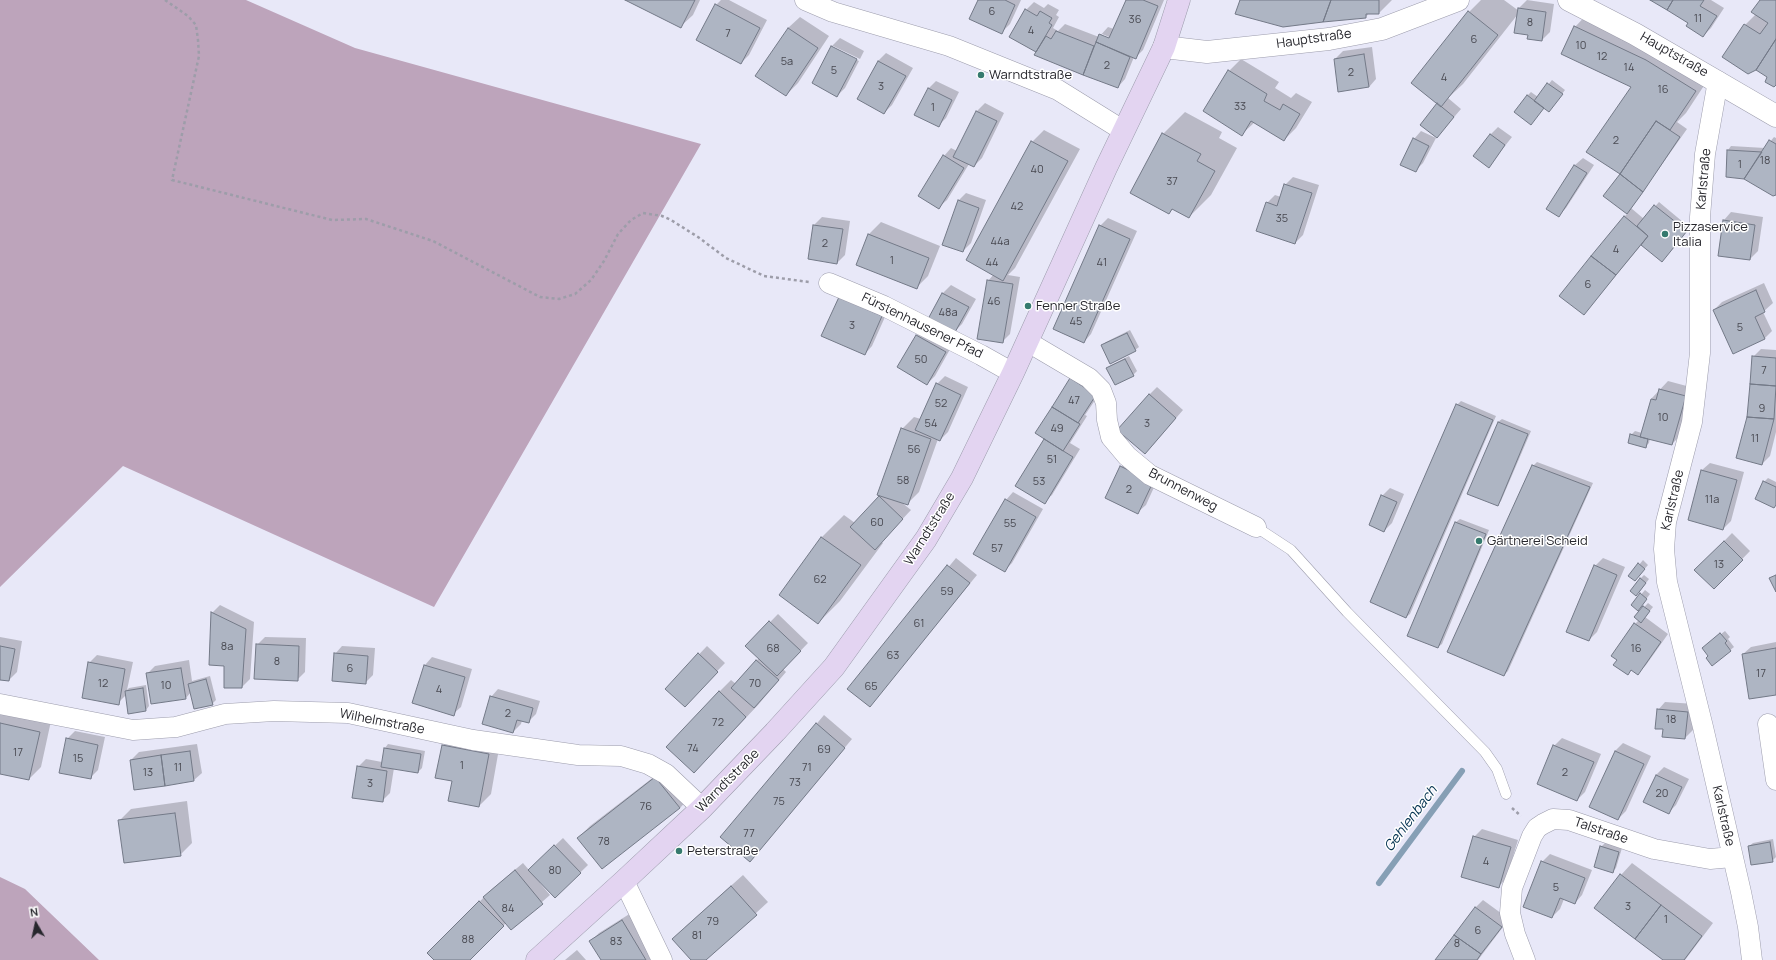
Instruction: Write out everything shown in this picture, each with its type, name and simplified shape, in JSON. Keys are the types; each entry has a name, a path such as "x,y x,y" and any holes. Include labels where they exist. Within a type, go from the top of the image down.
{"main road":[{"name":"Warndtstraße","path":"537,960 702,808 775,732 834,667 926,539 962,478 1028,342 1106,168 1164,47 1179,0"}],"street":[{"path":"805,0 833,12 949,46 1051,87 1124,131"},
{"name":"Hauptstraße","path":"1164,47 1207,52 1329,39 1382,29 1458,0"},
{"name":"Hauptstraße","path":"1569,0 1635,34 1776,116"},
{"name":"Karlstraße","path":"1718,81 1705,154 1702,193 1700,248 1700,352 1692,422 1666,522 1664,549 1667,582 1703,727 1748,927 1752,960"},
{"name":"Fürstenhausener Pfad","path":"829,283 892,310 1013,373"},
{"name":"Brunnenweg","path":"1028,342 1089,378 1101,390 1106,403 1107,420 1111,438 1127,456 1150,475 1256,527"},
{"name":"Wilhelmstraße","path":"0,704 133,730 176,727 224,714 274,711 348,713 472,740 578,755 621,756 648,764 666,774 702,808"},
{"path":"1768,724 1776,780"},
{"name":"Talstraße","path":"1537,828 1553,819 1569,820 1654,849 1710,859 1732,857"},
{"path":"1525,960 1515,934 1510,913 1512,888 1537,828"},
{"path":"624,881 662,960"}],"lane":[{"path":"1256,527 1291,550 1347,612 1485,752 1497,769 1506,794"}],"path":[{"path":"165,0 188,16 196,25 199,56 172,180 332,220 366,219 432,240 540,297 560,299 575,294 591,280 604,261 618,234 631,220 643,213 662,216 671,220 698,237 726,258 764,276 800,282 829,283"},
{"path":"1506,794 1510,806 1537,828"}],"shaded area":[{"path":"0,0 246,0 355,48 701,144 434,607 123,466 0,587"},
{"path":"0,877 25,889 99,960 0,960"}],"building":[{"path":"625,0 695,0 681,28"},
{"path":"978,0 1005,0 1015,5 1002,34 969,19"},
{"path":"1126,0 1143,0 1158,6 1136,59 1096,42 1099,34 1109,38"},
{"path":"1240,0 1331,0 1323,22 1283,27 1235,14"},
{"path":"1331,0 1379,0 1379,14 1366,14 1366,18 1323,22"},
{"path":"1650,0 1673,0 1667,10"},
{"path":"1673,0 1704,0 1700,6 1717,16 1703,37 1686,26 1688,23 1667,10"},
{"path":"1760,0 1776,0 1776,39 1756,70 1748,74 1722,57 1744,24 1760,34 1768,23 1751,12"},
{"path":"715,4 760,28 741,64 696,40"},
{"path":"1518,8 1546,12 1542,41 1527,39 1528,35 1514,33"},
{"path":"1025,9 1037,16 1040,11 1052,18 1049,23 1052,25 1036,52 1009,37"},
{"path":"1468,11 1498,35 1441,107 1411,83"},
{"path":"1574,26 1646,60 1696,91 1670,130 1656,121 1620,174 1586,152 1631,87 1561,54"},
{"path":"788,28 818,48 786,96 755,76"},
{"path":"1056,31 1094,46 1083,75 1034,55 1046,36 1051,39"},
{"path":"1776,39 1776,85 1774,87 1765,82 1767,77 1756,70"},
{"path":"1096,42 1130,57 1118,88 1083,75"},
{"path":"831,46 857,59 837,97 812,83"},
{"path":"1364,54 1369,87 1338,92 1334,59"},
{"path":"878,61 906,76 884,114 857,99"},
{"path":"1228,70 1267,94 1264,101 1280,110 1283,104 1300,114 1284,141 1251,121 1242,136 1203,111"},
{"path":"1547,83 1563,94 1549,112 1534,101"},
{"path":"928,88 952,100 939,127 914,115"},
{"path":"1527,95 1544,108 1531,125 1514,112"},
{"path":"1437,103 1454,117 1437,138 1420,125"},
{"path":"976,111 997,121 974,167 953,157"},
{"path":"1656,121 1680,137 1643,192 1620,174"},
{"path":"1162,133 1201,154 1197,161 1215,171 1189,218 1172,209 1169,214 1130,193"},
{"path":"1490,134 1505,145 1489,168 1473,156"},
{"path":"1413,138 1429,146 1416,172 1400,165"},
{"path":"1769,140 1776,144 1776,195 1773,196 1744,179"},
{"path":"1031,141 1068,161 1003,281 966,260"},
{"path":"1727,150 1762,152 1744,179 1726,177"},
{"path":"943,155 964,168 939,209 918,196"},
{"path":"1574,165 1587,173 1559,217 1546,209"},
{"path":"1620,174 1643,192 1627,214 1603,196"},
{"path":"1284,184 1312,193 1295,244 1256,231 1266,202 1277,206"},
{"path":"958,200 979,208 963,252 942,245"},
{"name":"Pizzaservice Italia","path":"1654,205 1687,231 1662,262 1641,245 1648,236 1637,226"},
{"path":"1624,216 1648,236 1616,275 1591,256"},
{"path":"1723,220 1755,225 1750,260 1718,256"},
{"path":"813,225 843,229 837,264 808,259"},
{"path":"1099,225 1130,239 1084,343 1053,329"},
{"path":"868,234 929,258 917,289 856,265"},
{"path":"1591,256 1616,275 1584,315 1559,296"},
{"path":"987,280 1013,284 1003,343 977,339"},
{"path":"1756,290 1765,312 1755,317 1765,339 1733,354 1713,310"},
{"path":"942,293 969,307 954,334 928,319"},
{"path":"839,297 882,316 865,355 821,336"},
{"path":"1127,333 1136,351 1110,364 1101,345"},
{"path":"916,335 946,352 927,385 897,367"},
{"path":"1752,356 1776,358 1776,386 1750,384"},
{"path":"1125,359 1134,376 1115,385 1106,368"},
{"path":"1070,378 1096,395 1078,423 1052,407"},
{"path":"936,383 961,395 940,441 915,430"},
{"path":"1750,384 1776,386 1774,419 1747,417"},
{"path":"1659,389 1686,396 1672,445 1640,437 1651,399 1656,400"},
{"path":"1149,394 1176,418 1145,454 1117,430"},
{"path":"1456,404 1493,420 1406,618 1370,602"},
{"path":"1052,407 1080,424 1063,451 1035,433"},
{"path":"1747,417 1774,419 1762,465 1736,458"},
{"path":"1498,422 1528,434 1498,506 1467,494"},
{"path":"901,428 931,439 908,505 877,495"},
{"path":"1630,434 1648,439 1646,448 1628,443"},
{"path":"1044,439 1073,457 1045,504 1015,486"},
{"path":"1532,465 1590,487 1504,676 1447,652"},
{"path":"1120,466 1153,482 1138,514 1105,498"},
{"path":"1701,470 1737,480 1723,530 1688,520"},
{"path":"1763,481 1776,487 1776,505 1774,508 1755,499"},
{"path":"1381,495 1397,502 1384,532 1369,525"},
{"path":"879,496 903,519 875,550 850,527"},
{"path":"1005,499 1036,517 1005,572 973,554"},
{"path":"1455,522 1486,534 1438,648 1407,636"},
{"path":"821,537 861,565 818,624 779,595"},
{"path":"1724,541 1743,560 1714,589 1694,570"},
{"path":"1638,563 1645,569 1635,581 1628,576"},
{"path":"947,565 970,583 870,707 847,689"},
{"path":"1594,565 1617,575 1589,641 1566,632"},
{"path":"1776,575 1776,592 1769,578"},
{"path":"1640,578 1646,583 1636,596 1630,591"},
{"path":"1640,593 1647,599 1638,611 1631,605"},
{"path":"1643,606 1650,611 1641,623 1634,617"},
{"path":"211,612 246,629 242,688 224,688 224,666 209,665"},
{"path":"769,621 801,651 777,676 745,646"},
{"path":"1634,623 1661,642 1638,675 1631,670 1628,675 1613,665 1617,660 1611,656"},
{"path":"1720,633 1727,641 1725,643 1731,651 1712,666 1706,658 1708,656 1702,648"},
{"path":"256,644 299,646 298,681 254,679"},
{"path":"0,646 15,649 9,681 0,680"},
{"path":"1776,648 1776,695 1749,699 1742,654"},
{"path":"334,653 368,656 366,684 332,681"},
{"path":"698,653 718,672 685,707 665,689"},
{"path":"756,660 779,680 754,708 731,688"},
{"path":"88,662 125,669 119,705 82,698"},
{"path":"424,665 465,677 454,716 412,703"},
{"path":"181,668 186,699 151,704 146,673"},
{"path":"206,679 213,705 194,709 188,684"},
{"path":"143,688 146,711 128,714 125,691"},
{"path":"719,691 746,717 694,773 666,747"},
{"path":"490,696 533,708 529,723 517,720 513,733 482,724"},
{"path":"1657,709 1688,712 1685,739 1662,737 1663,729 1655,729"},
{"path":"0,723 40,732 29,780 0,774"},
{"path":"816,723 845,748 750,862 720,837"},
{"path":"66,738 98,745 91,779 59,773"},
{"path":"442,745 489,754 479,807 448,801 452,781 435,778"},
{"path":"1553,745 1594,762 1577,801 1537,784"},
{"path":"384,748 421,754 418,773 381,767"},
{"path":"190,751 194,781 165,786 161,755"},
{"path":"1615,751 1644,764 1618,820 1589,807"},
{"path":"161,755 165,786 134,790 130,760"},
{"path":"357,766 387,771 383,802 352,798"},
{"path":"1656,775 1682,787 1669,814 1643,802"},
{"path":"655,777 680,808 602,869 577,838"},
{"path":"175,813 181,856 124,863 118,820"},
{"path":"1473,836 1511,847 1499,888 1461,877"},
{"path":"1770,842 1773,862 1751,865 1748,846"},
{"path":"554,845 581,873 555,898 528,870"},
{"path":"1600,846 1619,852 1613,873 1594,867"},
{"path":"1541,861 1585,878 1575,904 1560,898 1552,918 1523,907"},
{"path":"515,870 543,904 511,930 483,897"},
{"path":"1620,874 1661,905 1635,939 1594,908"},
{"path":"731,886 757,915 706,960 691,960 672,939"},
{"path":"479,901 504,926 470,960 434,960 427,953"},
{"path":"1661,905 1702,936 1684,960 1663,960 1635,939"},
{"path":"1475,907 1502,927 1481,954 1454,935"},
{"path":"622,920 646,960 601,960 589,941"},
{"path":"1454,935 1481,954 1477,960 1435,960"}],"waterway":[{"name":"Gehlenbach","path":"1379,883 1462,771"}],"place":[{"name":"Warndtstraße","path":"981,75"},
{"name":"Pizzaservice Italia","path":"1665,234"},
{"name":"Fenner Straße","path":"1028,306"},
{"name":"Gärtnerei Scheid","path":"1479,541"},
{"name":"Peterstraße","path":"679,851"}]}
